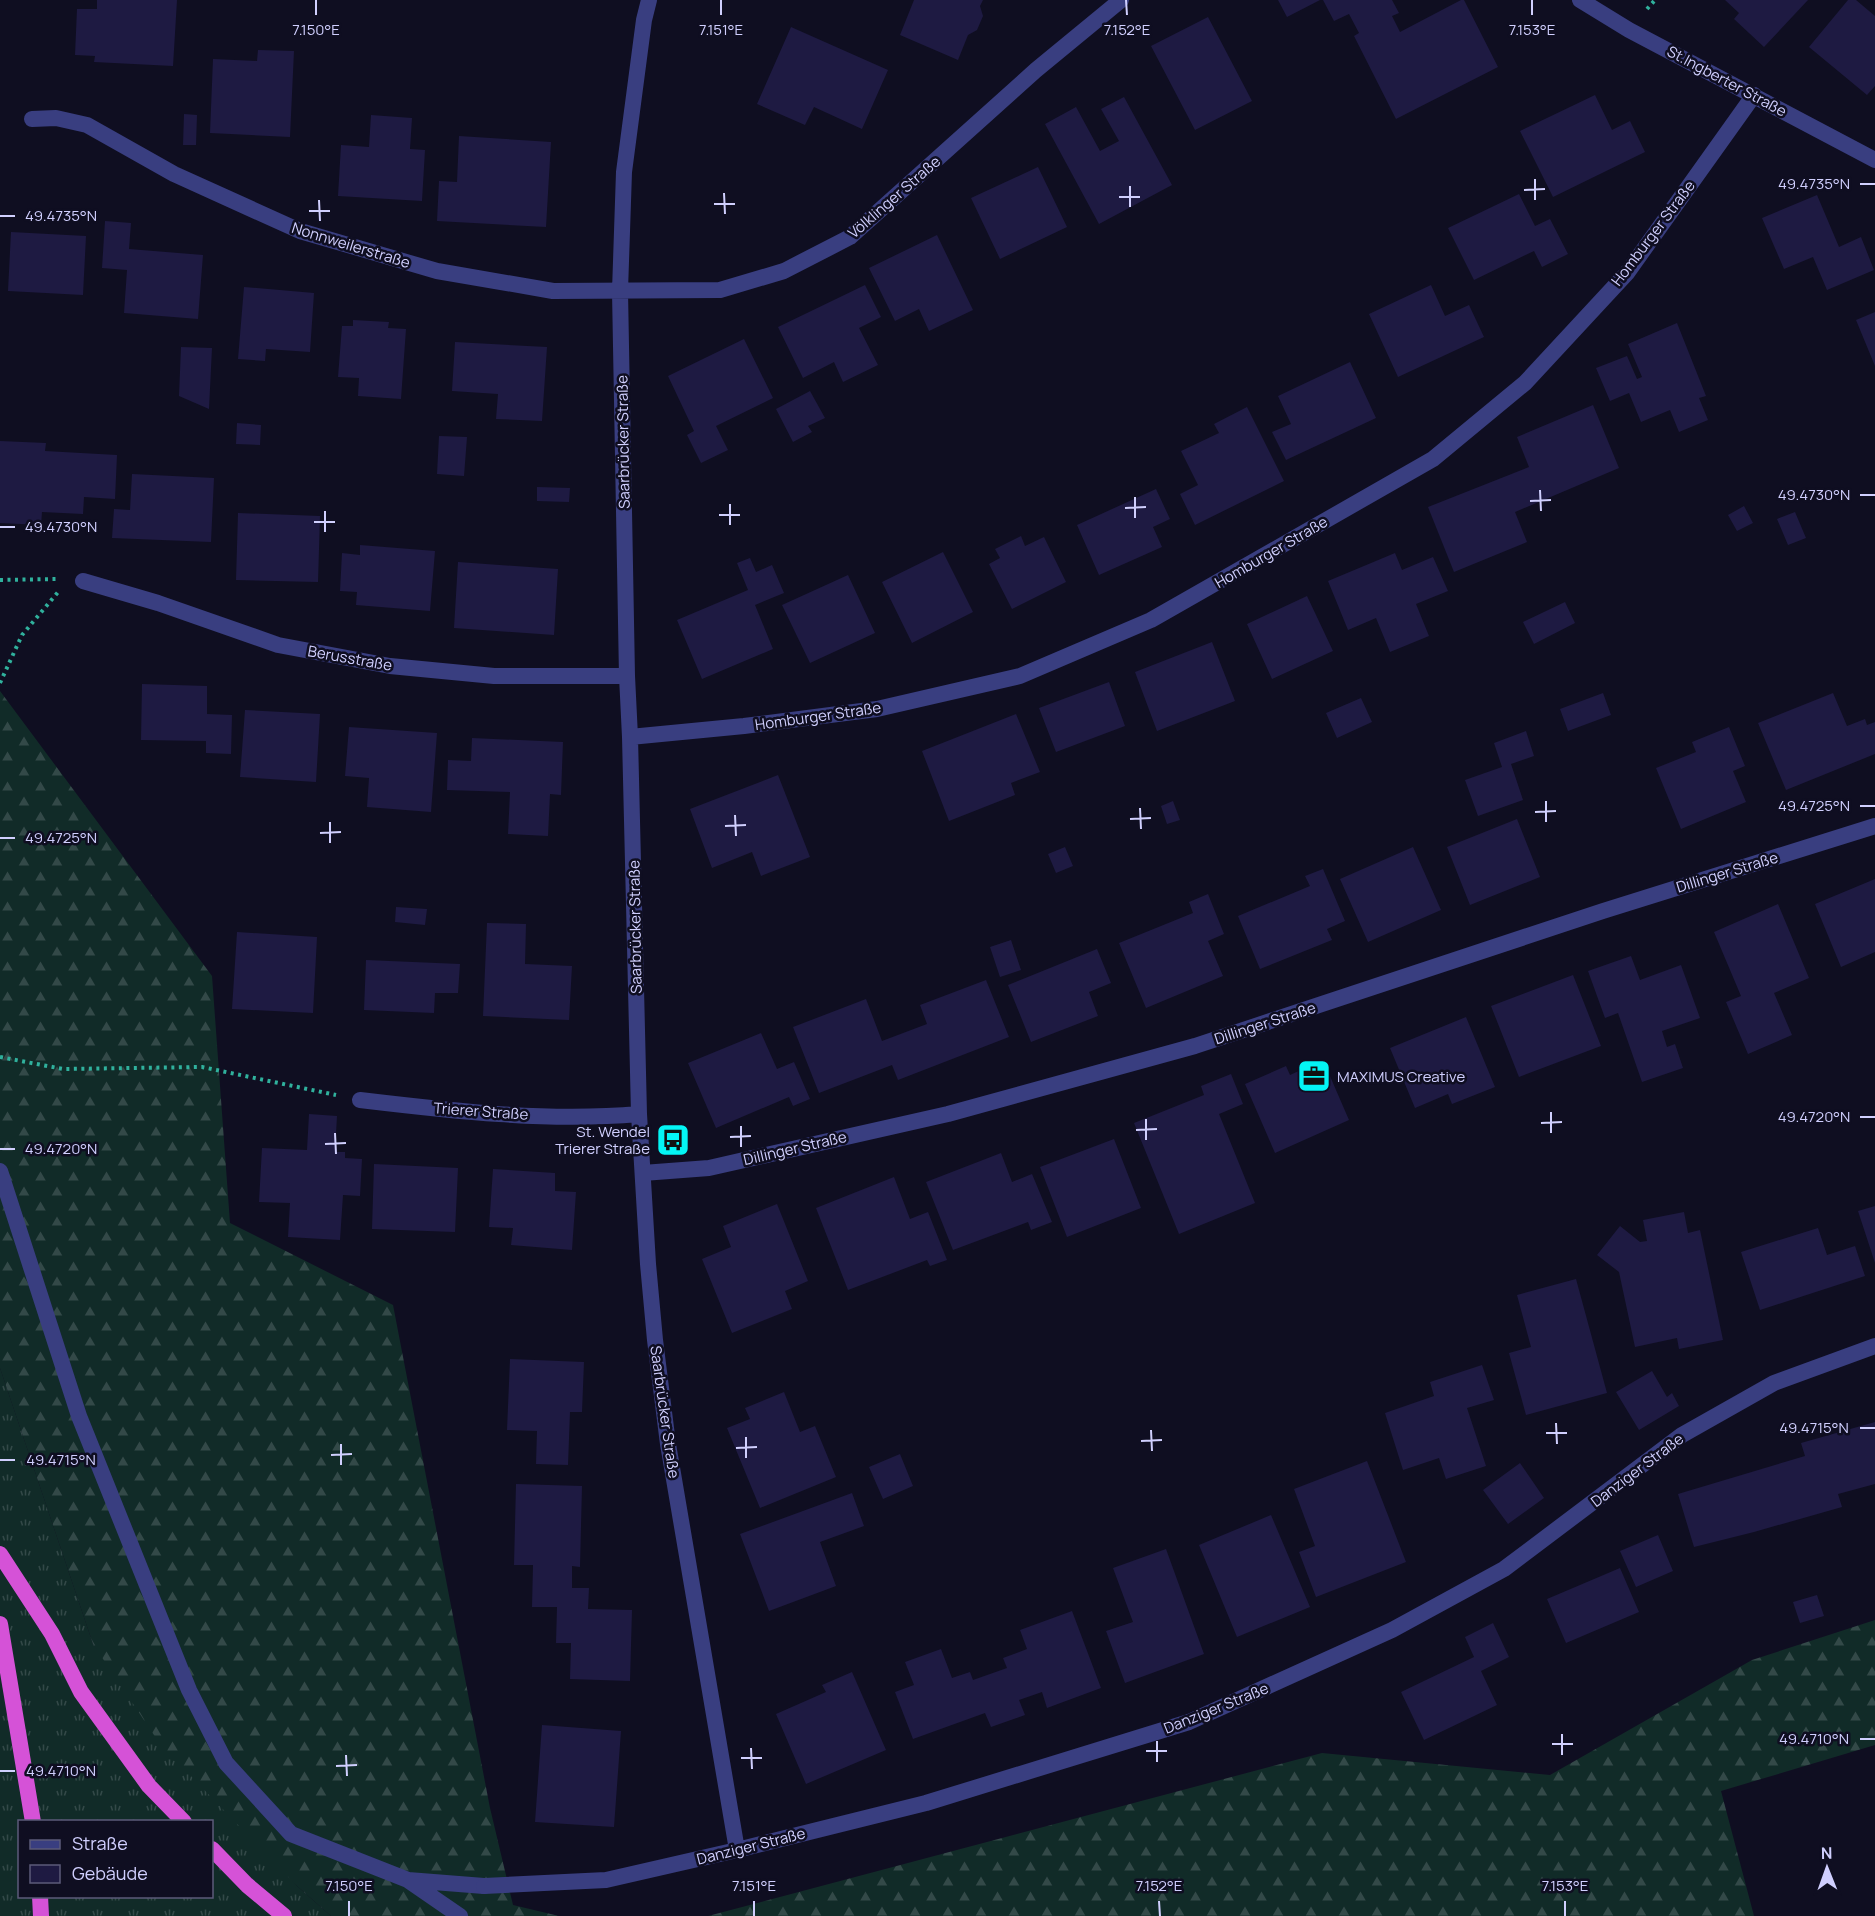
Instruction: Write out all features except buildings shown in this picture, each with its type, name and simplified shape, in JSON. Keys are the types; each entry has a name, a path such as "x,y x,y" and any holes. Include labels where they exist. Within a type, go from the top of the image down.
{"highway":[{"path":"0,1554 52,1634 81,1692 149,1786 183,1820"},
{"path":"0,1624 33,1820"},
{"path":"213,1850 247,1885 284,1916"},
{"path":"40,1898 42,1916"}],"street":[{"name":"Saarbrücker Straße","path":"649,0 644,20 624,172 620,291 627,676 639,1114 654,1329 668,1444 737,1850"},
{"name":"Völklinger Straße","path":"620,291 720,290 784,271 850,237 1036,70 1121,0"},
{"name":"St.Ingberter Straße","path":"1580,0 1629,30 1875,159"},
{"name":"Homburger Straße","path":"630,737 744,726 877,709 1020,676 1151,620 1290,541 1433,459 1525,383 1627,273 1754,95"},
{"name":"Nonnweilerstraße","path":"32,119 56,118 87,125 174,174 300,231 437,271 553,291 620,291"},
{"name":"Berusstraße","path":"75,580 158,603 278,645 390,666 494,676 627,676"},
{"name":"Dillinger Straße","path":"643,1173 709,1168 925,1119 1195,1046 1604,911 1875,826"},
{"name":"Trierer Straße","path":"360,1100 451,1110 583,1117 639,1114"},
{"path":"0,1171 78,1416 189,1690 226,1762 291,1834 408,1880 460,1916"},
{"name":"Danziger Straße","path":"408,1880 484,1886 606,1880 926,1803 1189,1722 1392,1630 1504,1569 1682,1435 1774,1383 1875,1346"}],"path":[{"path":"0,580 75,580"},
{"path":"0,683 22,635 75,580"},
{"path":"0,1057 63,1069 202,1067 360,1100"}],"green space":[{"path":"0,691 212,976 230,1223 393,1305 490,1808 513,1905 559,1916 331,1916 297,1886 160,1744 93,1644 0,1368"},
{"path":"0,1368 93,1644 297,1886 331,1916 0,1916"},
{"path":"1875,1620 1875,1745 1721,1791 1754,1916 708,1916 1322,1753 1550,1775 1752,1660"}],"place":[{"name":"MAXIMUS Creative","path":"1314,1076"},
{"name":"St. Wendel Trierer Straße","path":"673,1140"}]}
